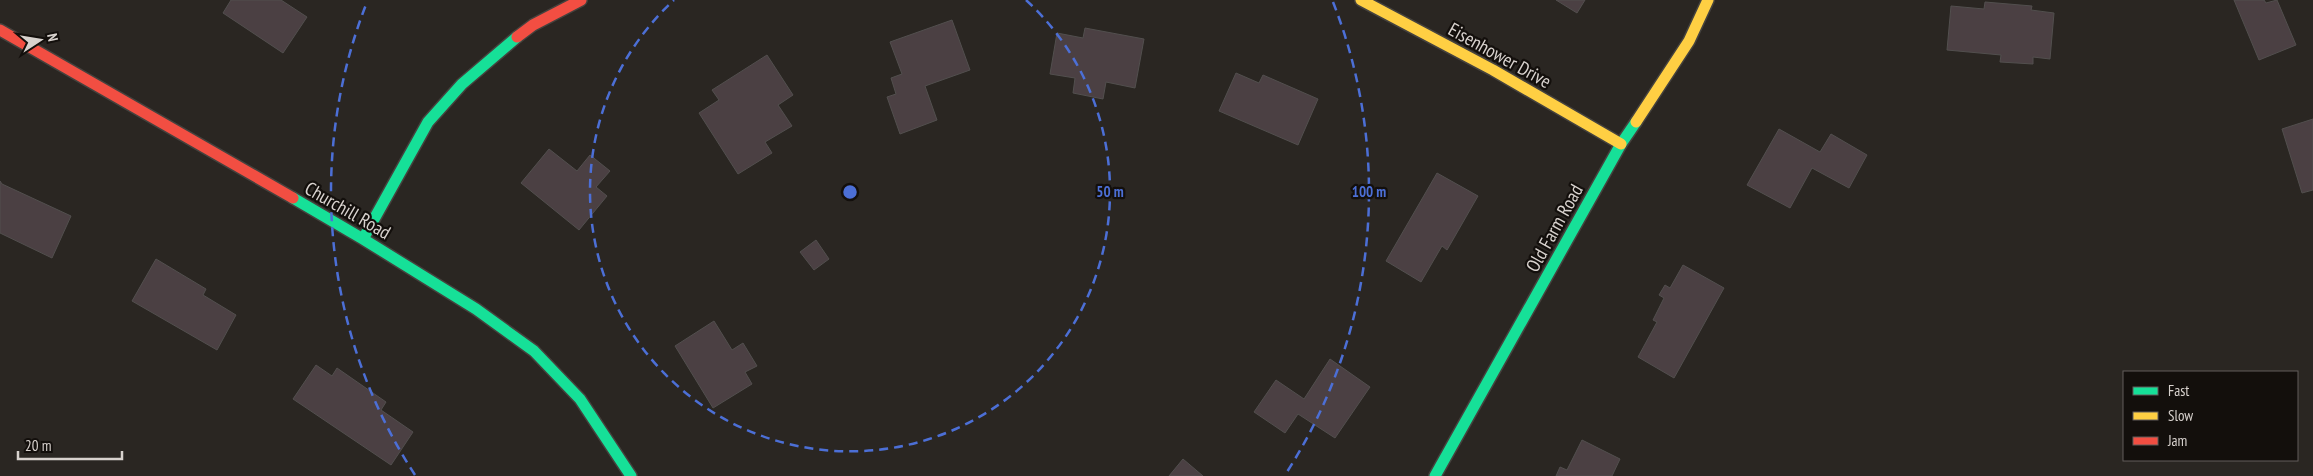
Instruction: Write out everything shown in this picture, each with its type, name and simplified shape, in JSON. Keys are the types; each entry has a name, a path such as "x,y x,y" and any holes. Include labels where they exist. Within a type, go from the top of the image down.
{"street":[{"path":"363,239 428,122 462,84 500,50 533,25 581,0"},
{"name":"Eisenhower Drive","path":"1361,0 1493,70 1620,144"},
{"name":"Old Farm Road","path":"1434,476 1620,144 1689,41 1708,0"},
{"name":"Churchill Road","path":"0,30 363,239 476,309 534,351 580,399 631,476"}],"building":[{"path":"231,0 281,0 307,17 283,53 223,13"},
{"path":"1556,0 1585,0 1577,13"},
{"path":"2234,0 2264,0 2266,3 2277,0 2296,45 2259,60"},
{"path":"1985,2 2032,6 2031,10 2054,13 2050,59 2033,57 2033,64 2000,62 2001,55 1947,50 1951,6 1984,9"},
{"path":"952,20 970,70 925,86 937,120 900,134 887,97 896,94 891,78 902,74 890,42"},
{"path":"1085,28 1144,39 1135,88 1106,82 1103,99 1073,93 1075,78 1050,74 1057,33 1083,38"},
{"path":"767,55 793,95 778,105 792,126 765,142 772,153 738,174 699,113 719,100 712,90"},
{"path":"1236,73 1259,83 1263,75 1318,99 1298,145 1219,111"},
{"path":"2313,119 2313,190 2302,193 2282,129"},
{"path":"1779,129 1820,152 1831,134 1867,155 1849,188 1812,168 1790,208 1747,185"},
{"path":"549,149 577,171 590,155 610,171 596,187 607,196 579,230 521,183"},
{"path":"1437,173 1478,196 1447,250 1442,246 1421,282 1386,261"},
{"path":"0,181 2,184 71,216 52,258 0,233"},
{"path":"816,240 829,259 814,270 800,252"},
{"path":"156,259 206,289 203,295 236,315 217,350 132,301"},
{"path":"1683,265 1724,288 1674,378 1638,357 1657,322 1653,320 1664,298 1659,295 1665,285 1670,288"},
{"path":"714,321 732,350 743,343 757,366 745,372 752,384 713,408 675,346"},
{"path":"1330,359 1370,387 1335,438 1298,414 1285,433 1254,412 1276,380 1304,399"},
{"path":"316,365 332,376 337,368 386,402 381,410 413,432 391,465 293,399"},
{"path":"1582,440 1620,459 1612,476 1556,476 1560,467 1567,470"},
{"path":"1183,459 1203,476 1169,476"}],"traffic: fast":[{"path":"363,239 428,122 462,84 517,37"},
{"path":"1435,476 1621,144 1636,122"},
{"path":"293,198 476,309 534,351 580,399 631,476"}],"traffic: slow":[{"path":"1361,0 1493,70 1621,144"},
{"path":"1636,122 1689,41 1708,0"}],"traffic: jam":[{"path":"517,37 533,25 581,0"},
{"path":"0,30 293,198"}]}
